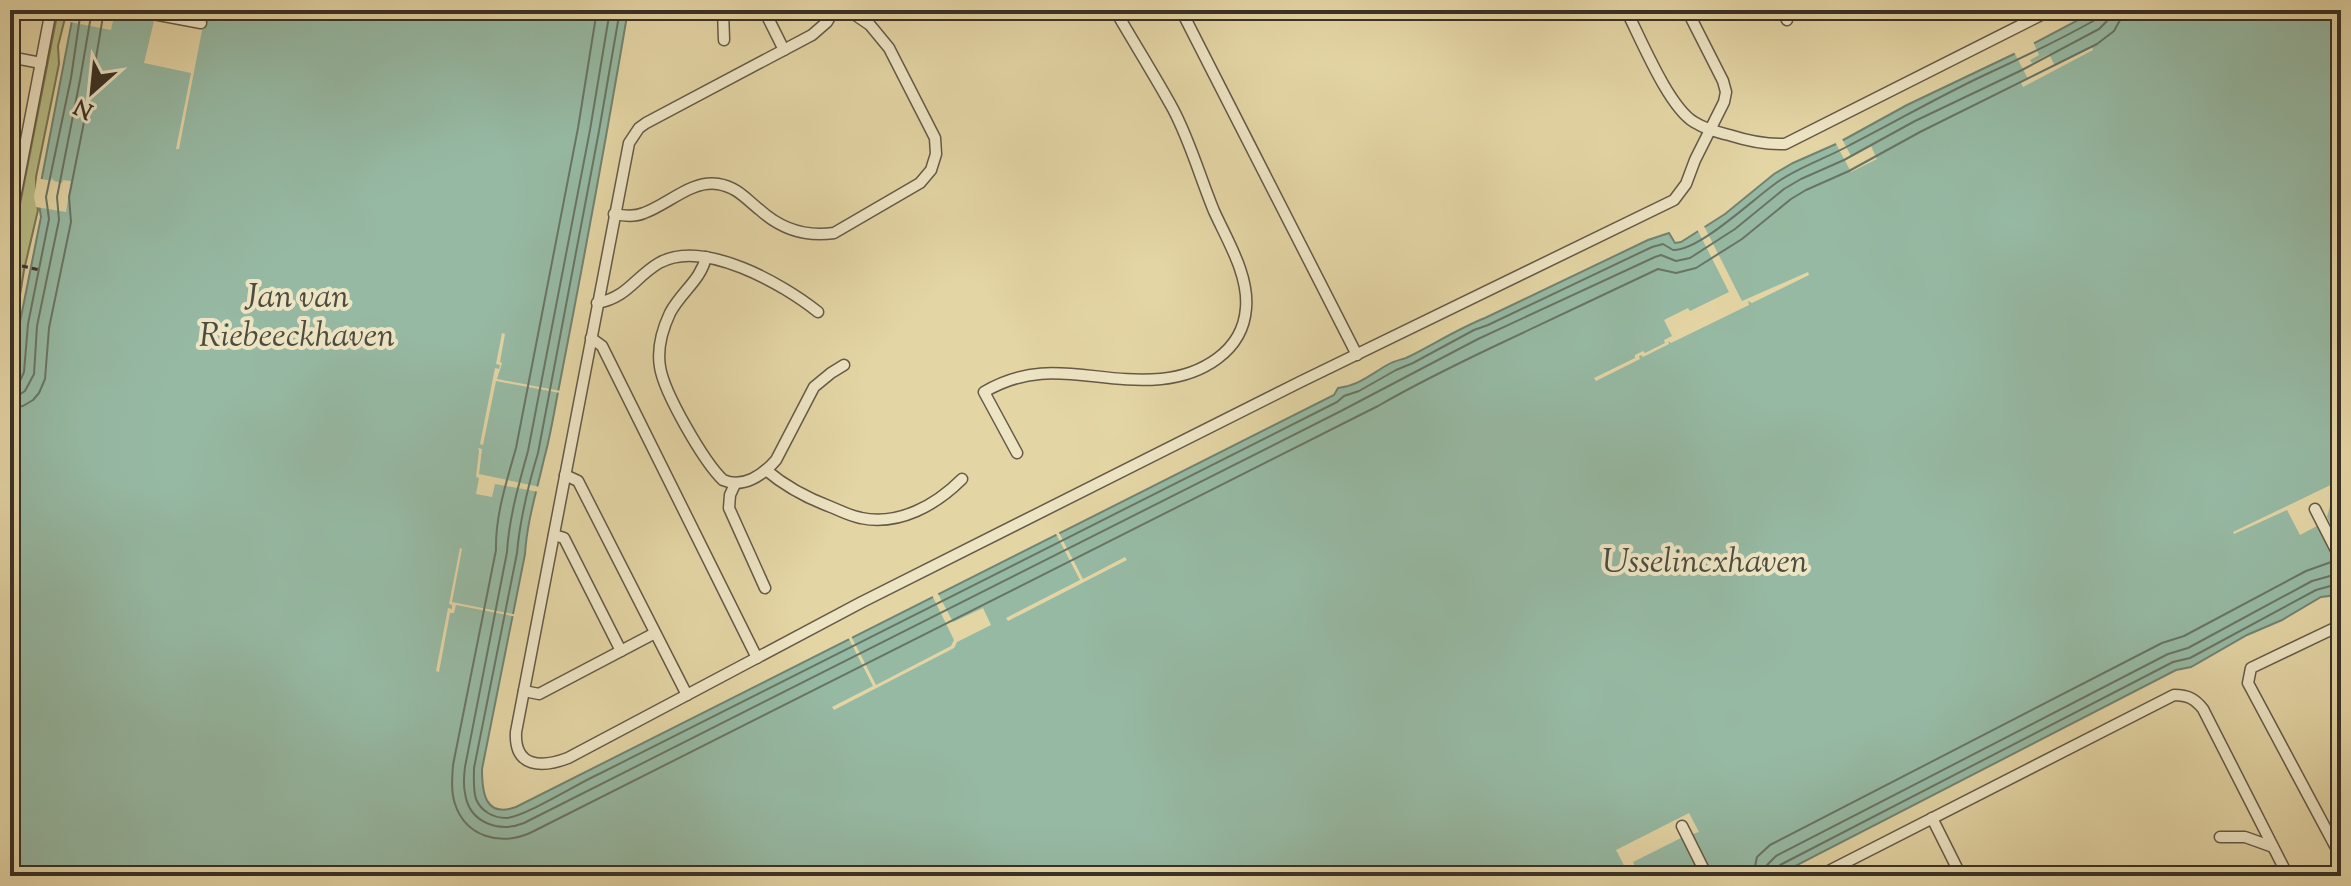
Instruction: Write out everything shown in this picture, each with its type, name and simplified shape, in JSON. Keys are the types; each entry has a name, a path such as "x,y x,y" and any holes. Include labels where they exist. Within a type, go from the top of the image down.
{"lane":[{"path":"10,224 51,10"},
{"path":"132,10 201,23"},
{"path":"723,10 724,40"},
{"path":"764,10 784,50"},
{"path":"834,10 820,29 639,128 626,151 516,732 517,745 523,757 530,762 546,765 568,758 862,602 1674,200 1686,184 1724,102 1725,86 1687,10"},
{"path":"614,214 645,213 694,187 720,184 738,191 775,221 795,231 820,235 834,233 920,183 934,162 935,138 889,48 870,25 848,10"},
{"path":"1017,453 984,392 1019,376 1049,371 1121,380 1164,379 1205,367 1225,354 1244,322 1246,296 1238,266 1174,111 1115,10"},
{"path":"1181,10 1357,355"},
{"path":"1626,10 1673,101 1691,121 1750,142 1785,144 2029,15 2051,10"},
{"path":"15,58 41,63"},
{"path":"597,303 617,297 658,264 669,259 680,256 706,257 769,280 818,312"},
{"path":"706,257 699,276 678,299 666,324 660,364 666,386 702,453 723,480 735,484 766,470 776,460 814,387 844,365"},
{"path":"591,338 602,346 757,658"},
{"path":"766,470 804,496 845,514 869,520 920,510 950,491 962,479"},
{"path":"565,475 578,481 687,695"},
{"path":"735,484 729,508 765,588"},
{"path":"2315,509 2341,560"},
{"path":"554,535 564,538 621,651"},
{"path":"2341,625 2251,668 2248,683 2341,857"},
{"path":"524,691 539,694 655,633"},
{"path":"1819,876 2174,695 2196,700 2203,709 2288,876"},
{"path":"1932,818 1961,876"},
{"path":"1682,826 1707,876"},
{"path":"2220,837 2245,837 2273,847"}],"path":[{"path":"22,266 40,270"}],"shaded area":[{"path":"58,10 67,10 36,177 38,210 24,270 10,357 10,255"}],"water":[{"name":"Usselincxhaven","path":"74,10 628,10 553,420 530,518 482,769 487,801 498,809 516,807 1334,395 1338,388 1358,382 1465,327 1648,240 1669,233 1675,243 1681,242 1725,214 1774,174 1793,163 2097,10 2341,10 2341,589 2247,635 2191,667 2176,670 1776,876 10,876 10,386 16,371 20,322 41,217 38,198"}],"pier":[{"path":"72,10 156,10 202,18 206,10 179,149 176,149 191,73 144,63 154,21 115,12 111,30 70,22"},
{"path":"2032,39 2039,55 2030,60 2032,63 2049,54 2055,66 2092,47 2093,50 2023,87 2021,83 2028,79 2013,50"},
{"path":"1841,137 1851,156 1871,146 1877,159 1851,172 1834,140"},
{"path":"37,178 51,181 52,178 62,183 63,180 71,181 66,212 36,207"},
{"path":"1703,224 1742,301 1808,272 1809,275 1752,303 1748,301 1749,305 1671,343 1668,341 1669,344 1643,357 1639,356 1640,359 1596,381 1594,378 1635,358 1635,355 1665,343 1664,340 1672,336 1664,320 1729,292 1696,227"},
{"path":"502,333 505,334 502,363 497,379 561,391 496,381 483,445 480,444 495,368 499,369 500,365 496,364"},
{"path":"478,448 482,449 479,474 540,487 539,492 495,484 492,497 476,494"},
{"path":"2341,480 2341,499 2330,506 2327,517 2341,544 2341,573 2317,526 2300,535 2287,510 2233,532"},
{"path":"1057,529 1083,579 1125,557 1127,560 1008,621 1006,618 1080,580 1054,530"},
{"path":"460,548 452,602 518,615 456,605 454,613 450,613 439,672 436,671 448,608 452,609 449,604"},
{"path":"936,590 953,622 983,608 991,625 957,642 954,648 834,710 832,707 873,686 847,635 850,634 876,685 951,646 954,640 931,593"},
{"path":"1689,813 1699,832 1633,862 1636,869 1628,873 1616,850"}],"water label":[{"name":"Jan van Riebeeckhaven","path":"297,314"}]}
